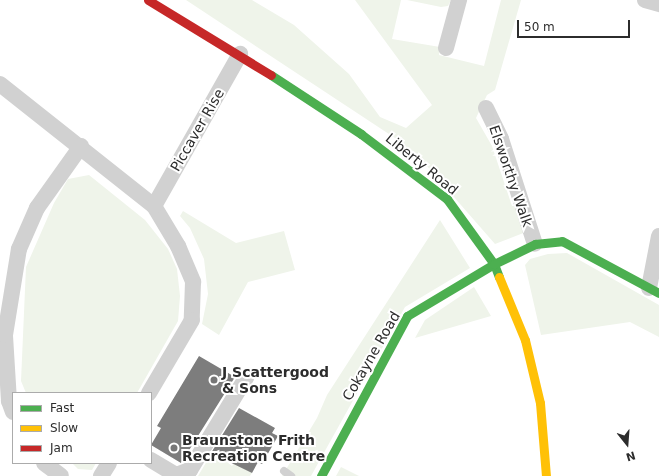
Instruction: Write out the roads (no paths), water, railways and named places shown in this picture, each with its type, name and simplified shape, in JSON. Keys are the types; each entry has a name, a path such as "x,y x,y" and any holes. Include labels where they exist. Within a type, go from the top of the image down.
{"street":[{"name":"Liberty Road","path":"148,0 240,54 361,134 447,199 494,264 512,303 534,371 540,403 546,476"},
{"path":"446,48 459,0"},
{"path":"646,0 659,4"},
{"name":"Piccaver Rise","path":"154,206 240,54"},
{"path":"0,84 81,146 154,206 178,246 193,282 192,320 150,392"},
{"name":"Elsworthy Walk","path":"486,108 501,139 535,244"},
{"path":"12,409 9,401 3,344 19,249 37,208 81,146"},
{"path":"654,290 659,236"},
{"name":"Cokayne Road","path":"321,476 407,316 494,264 535,244 562,241 654,290"},
{"path":"152,461 176,475 187,472 246,378"},
{"path":"45,464 61,476"},
{"path":"101,476 108,464"}],"place":[{"name":"J Scattergood & Sons","path":"214,380"},
{"name":"Braunstone Frith Recreation Centre","path":"174,448"}]}
